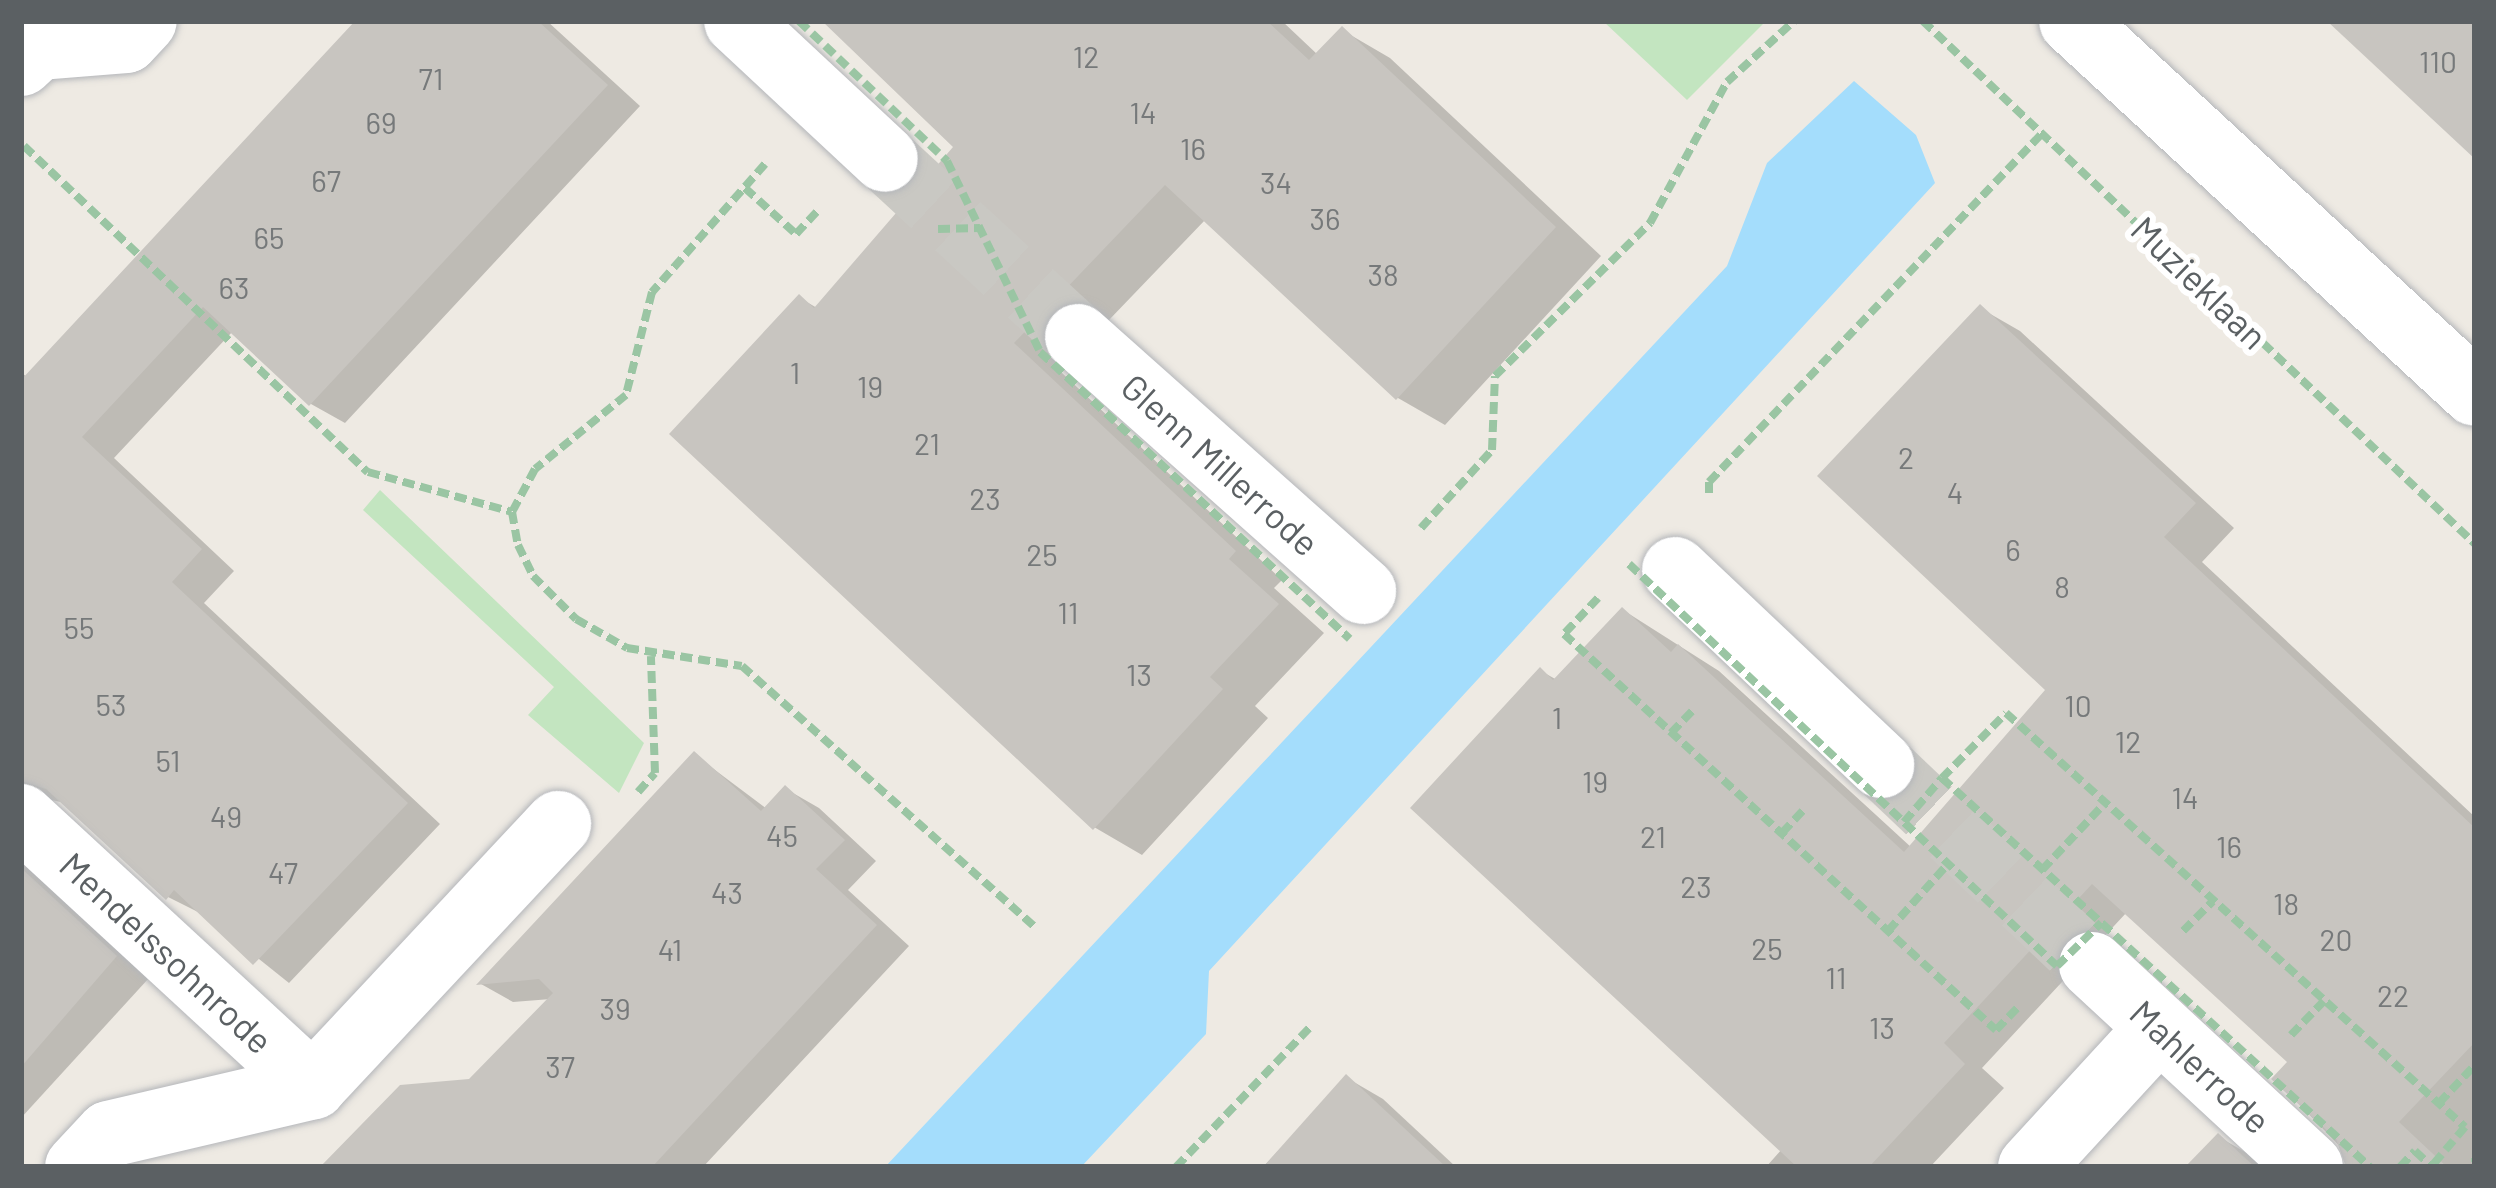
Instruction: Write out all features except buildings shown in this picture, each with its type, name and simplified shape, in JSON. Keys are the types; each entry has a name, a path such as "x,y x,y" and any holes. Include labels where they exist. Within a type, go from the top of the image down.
{"street":[{"path":"21,64 38,46 126,40 144,21"},
{"path":"737,21 885,159"},
{"path":"2072,21 2475,393"},
{"name":"Glenn Millerrode","path":"1078,337 1357,615"},
{"path":"1691,586 1909,788"},
{"name":"Mendelssohnrode","path":"21,818 313,1086"},
{"path":"313,1086 558,824"},
{"name":"Mahlerrode","path":"2074,958 2159,1028 2310,1167"},
{"path":"2030,1167 2159,1028"},
{"name":"Mendelssohnrode","path":"78,1167 109,1135 313,1086"}],"path":[{"path":"799,21 947,161 1040,352 1357,615 1492,450 1495,376 1650,223 1727,82 1794,21"},
{"name":"Muzieklaan","path":"1923,21 2475,544"},
{"path":"822,100 652,292 626,395 536,469 512,512 533,576 576,620 651,656 742,666 1035,927"},
{"path":"1691,586 1709,482 2044,131"},
{"path":"21,143 368,472 512,512"},
{"path":"745,188 796,234"},
{"path":"927,230 980,229"},
{"path":"2031,994 1996,1030 1564,634 1629,564 1909,788 2042,869 2074,958"},
{"path":"558,824 628,804 655,773 651,656"},
{"path":"1909,788 2006,713 2465,1127 2432,1167 2415,1151 2401,1167"},
{"path":"1909,788 1948,864 2370,1167"},
{"path":"2042,869 2105,803"},
{"path":"1888,931 1948,864"},
{"path":"1175,1167 1311,1026"},
{"path":"2439,1103 2475,1065"}],"green space":[{"path":"1603,21 1766,21 1687,100"},
{"path":"380,490 644,743 619,793 528,715 554,687 363,510"}],"water":[{"path":"1854,81 1916,135 1935,183 1209,971 1206,1034 1081,1167 885,1167 1727,266 1767,163"}],"tunnel":[{"path":"885,159 1078,337"},
{"path":"1881,765 2092,965"}]}
